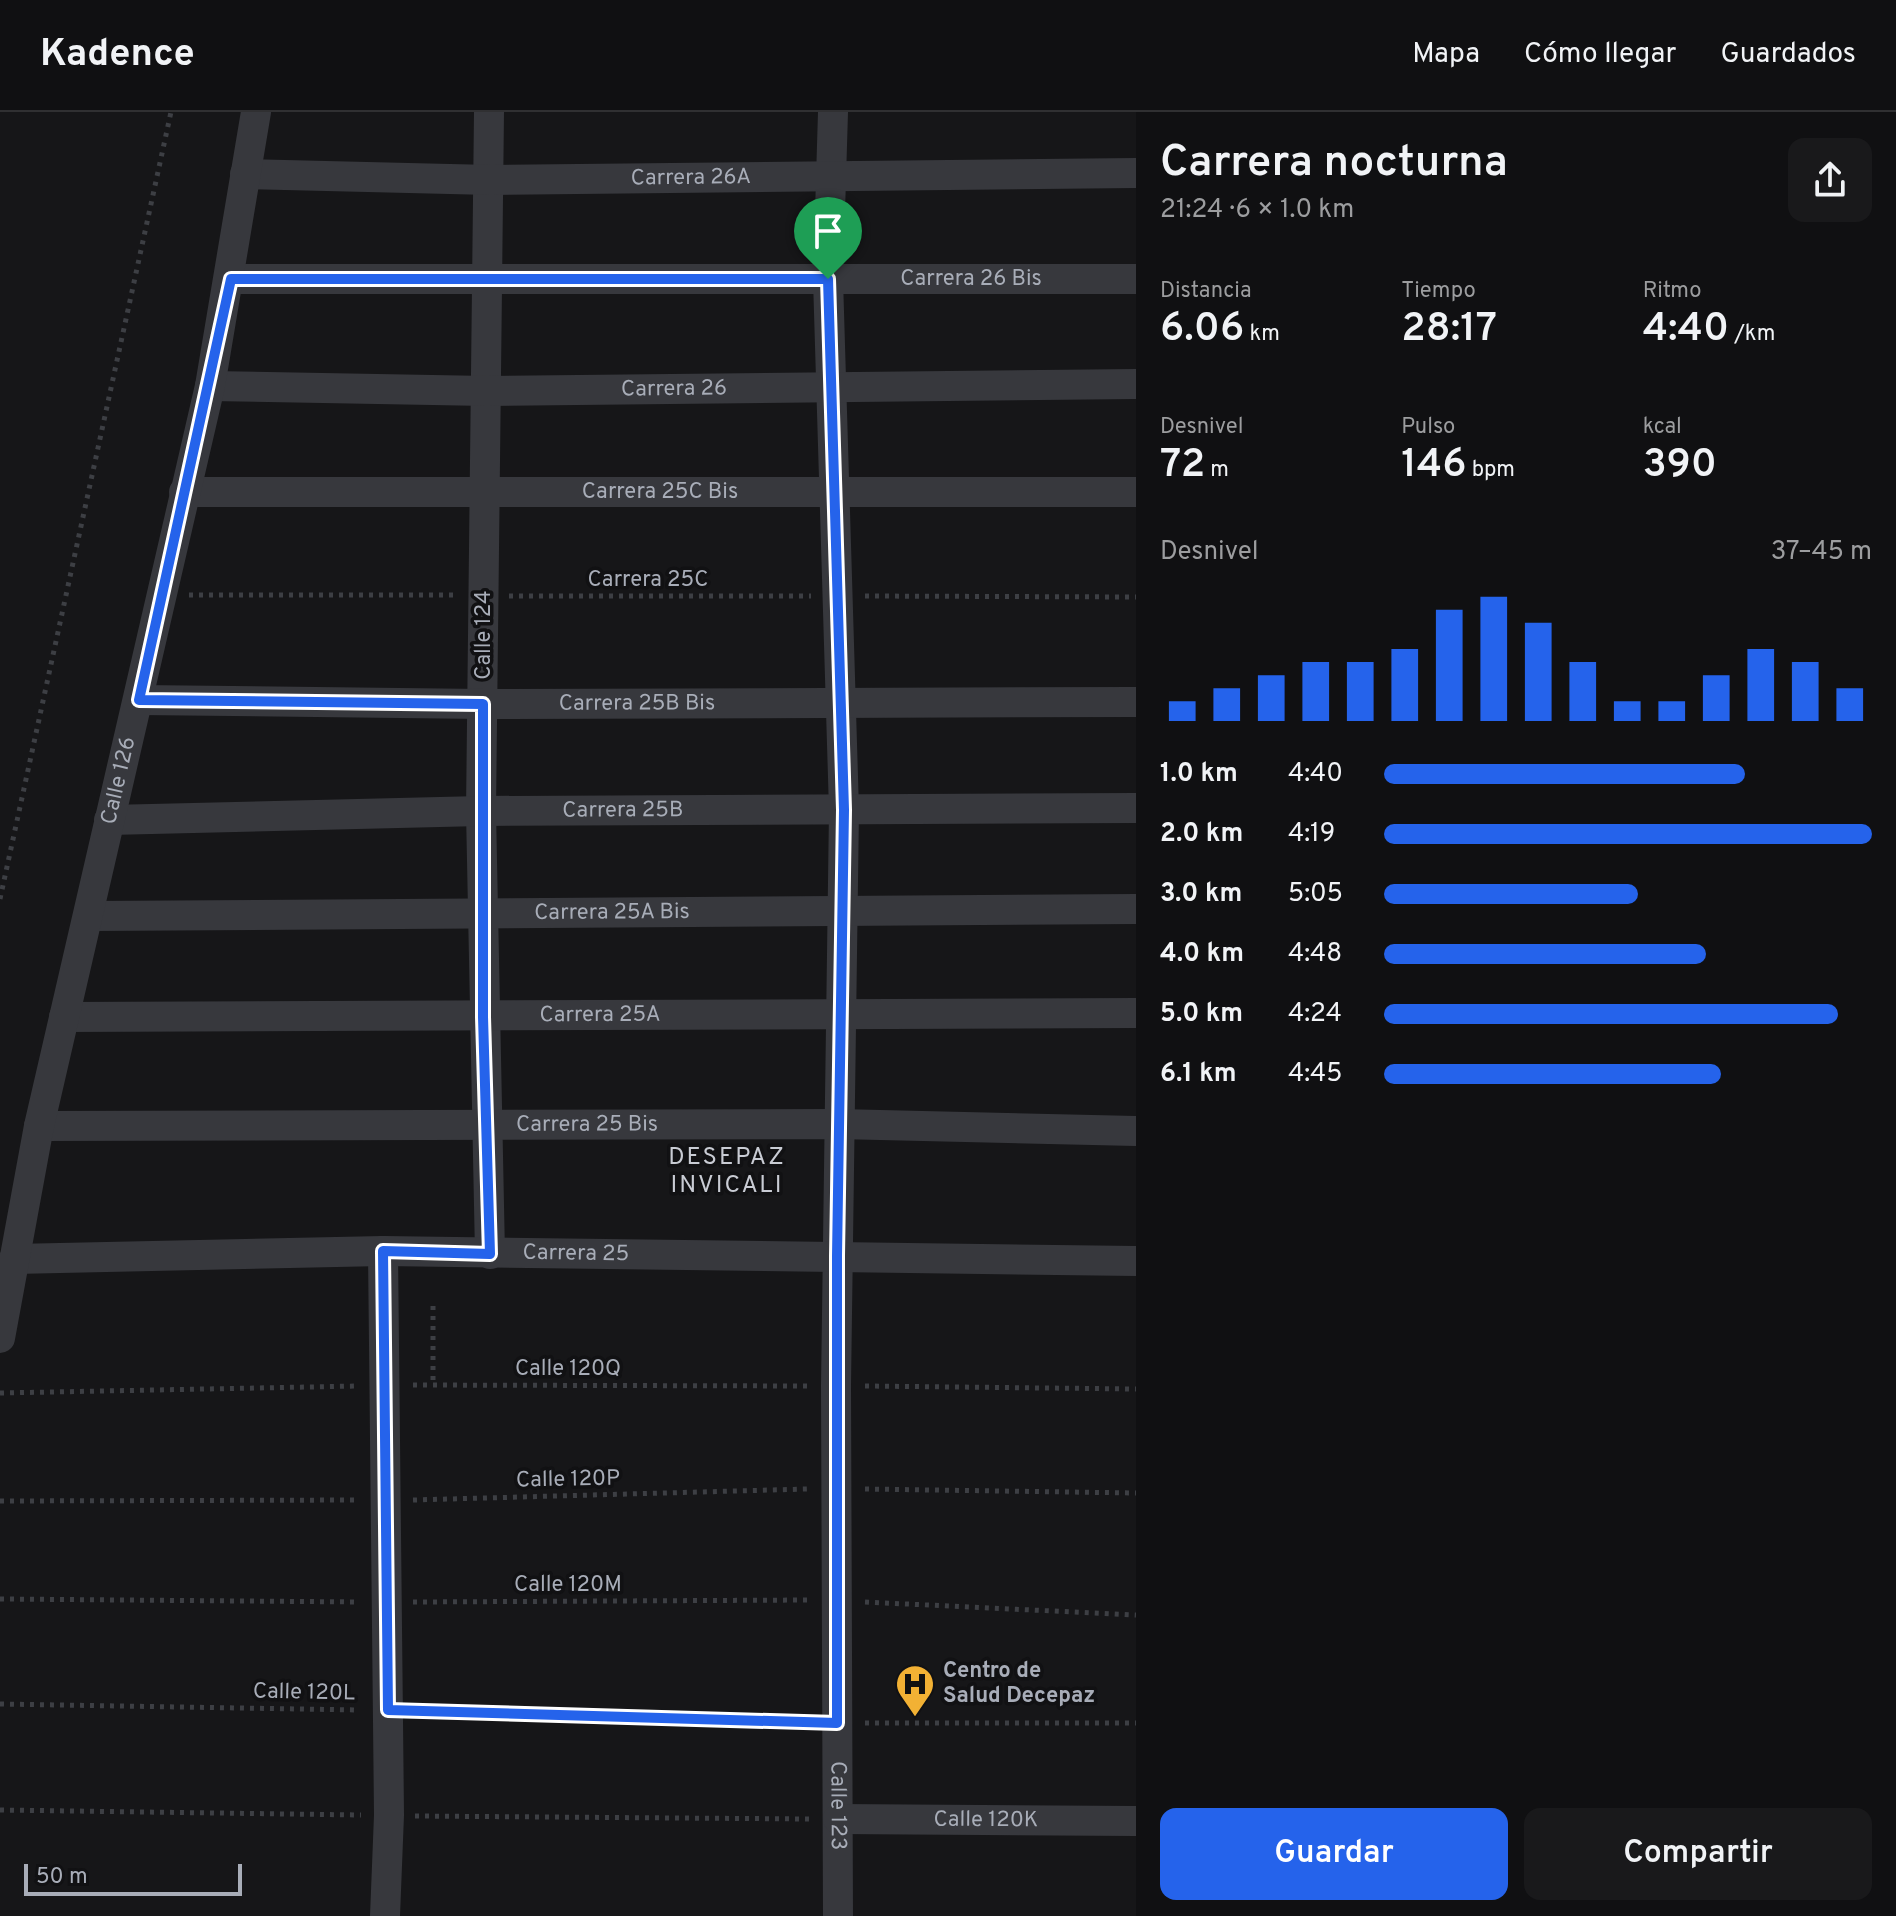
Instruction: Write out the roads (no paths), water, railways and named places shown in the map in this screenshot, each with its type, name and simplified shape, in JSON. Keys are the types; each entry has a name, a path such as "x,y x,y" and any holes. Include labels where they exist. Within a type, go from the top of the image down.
{"street":[{"name":"Calle 126","path":"0,1338 39,1126 139,700 159,595 210,386 231,279 256,112"},
{"name":"Calle 124","path":"489,112 491,180 481,811 490,1254"},
{"name":"Calle 123","path":"833,112 828,279 844,810 840,909 836,1386 839,1488 838,1916"},
{"name":"Carrera 26A","path":"245,174 491,180 1136,173"},
{"name":"Carrera 26 Bis","path":"231,279 1136,279"},
{"name":"Carrera 26","path":"210,386 487,391 830,384 1136,384"},
{"name":"Carrera 25C Bis","path":"184,492 1136,492"},
{"name":"Carrera 25B Bis","path":"139,700 483,704 1136,702"},
{"name":"Carrera 25B","path":"109,820 481,811 1136,808"},
{"name":"Carrera 25A Bis","path":"90,916 1136,909"},
{"name":"Carrera 25A","path":"64,1017 1136,1013"},
{"name":"Carrera 25 Bis","path":"39,1126 838,1124 1136,1131"},
{"name":"Carrera 25","path":"14,1259 383,1251 1136,1261"},
{"path":"383,1251 388,1710 385,1916"},
{"name":"Calle 120K","path":"838,1819 1136,1821"}],"place":[{"name":"Centro de Salud Decepaz","path":"915,1718"}],"district":[{"name":"DESEPAZ INVICALI","path":"727,1172"}]}
